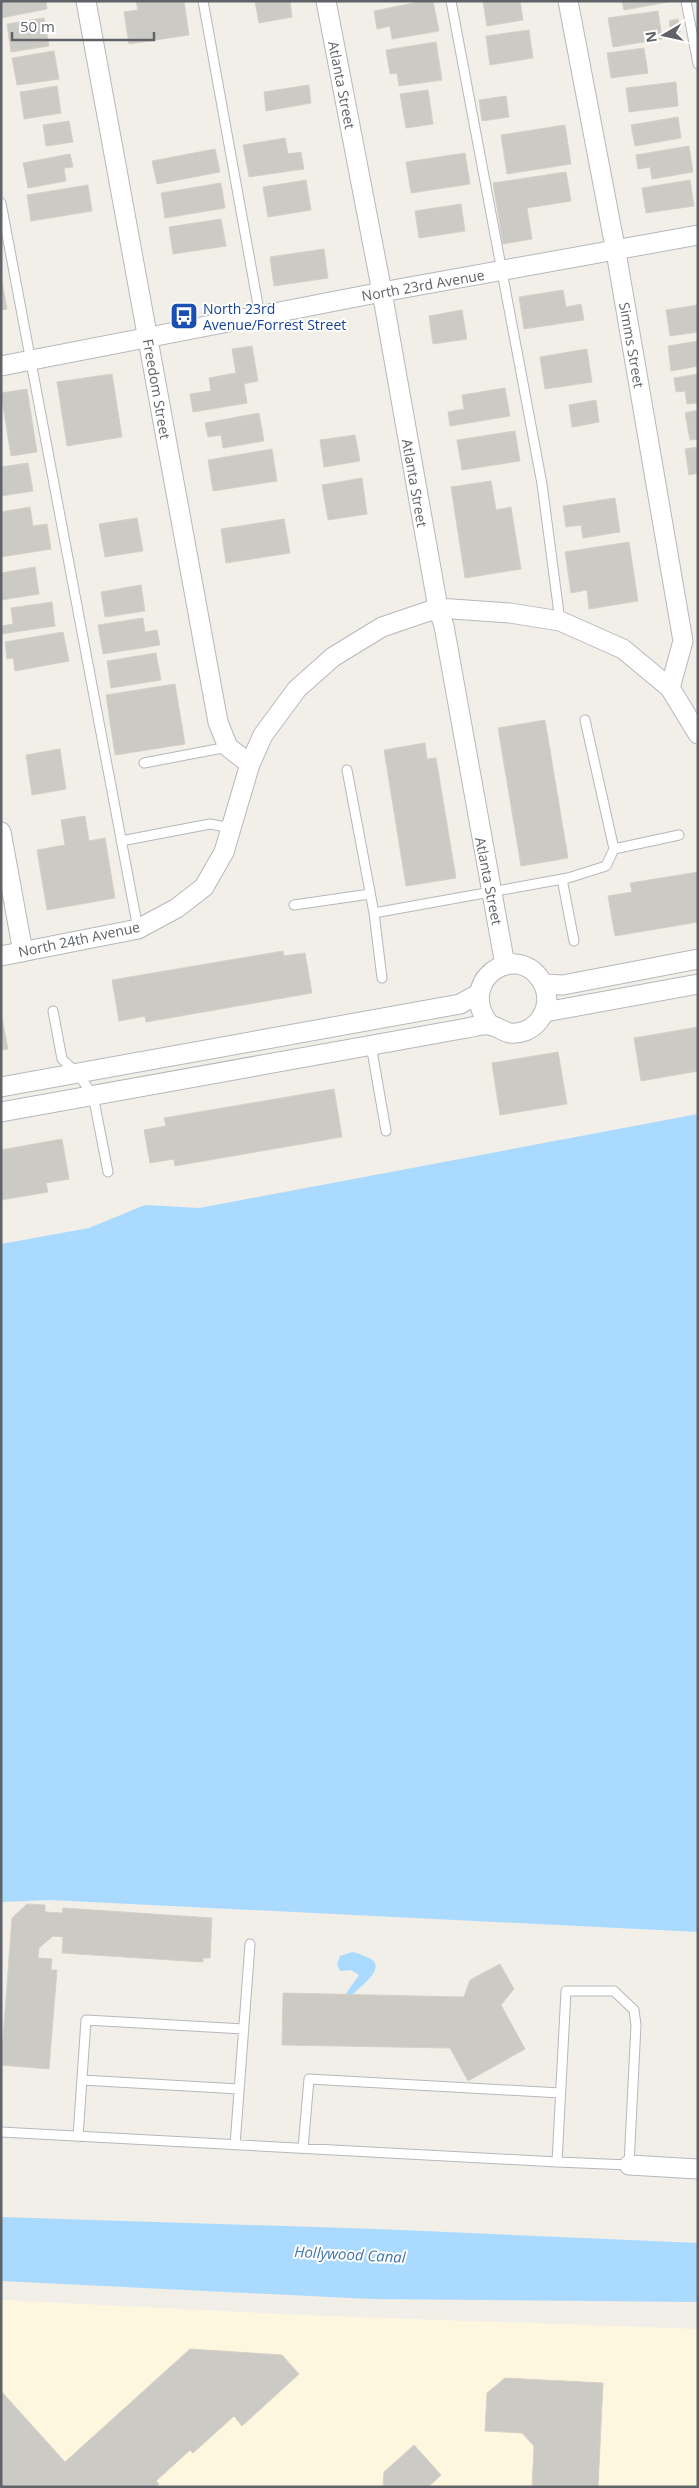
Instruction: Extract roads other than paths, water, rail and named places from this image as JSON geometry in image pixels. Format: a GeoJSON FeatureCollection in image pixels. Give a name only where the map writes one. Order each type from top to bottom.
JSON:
{"type":"FeatureCollection","features":[{"type":"Feature","properties":{"kind":"street","name":"Freedom Street"},"geometry":{"type":"LineString","coordinates":[[86,1],[218,722],[228,747]]}},
{"type":"Feature","properties":{"kind":"street","name":"Atlanta Street"},"geometry":{"type":"LineString","coordinates":[[326,1],[382,292],[438,608],[444,626],[505,965]]}},
{"type":"Feature","properties":{"kind":"street","name":"Simms Street"},"geometry":{"type":"LineString","coordinates":[[568,1],[616,252],[683,641],[670,688]]}},
{"type":"Feature","properties":{"kind":"street","name":"North 23rd Avenue"},"geometry":{"type":"LineString","coordinates":[[1,366],[148,339],[382,292],[616,252],[698,235]]}},
{"type":"Feature","properties":{"kind":"street","name":"North 24th Avenue"},"geometry":{"type":"LineString","coordinates":[[1,956],[138,929],[177,908],[204,886],[224,852],[250,764],[263,735],[298,689],[332,657],[382,626],[438,608],[510,614],[560,621],[623,649],[670,688],[698,734]]}},
{"type":"Feature","properties":{"kind":"street"},"geometry":{"type":"LineString","coordinates":[[228,747],[250,764]]}},
{"type":"Feature","properties":{"kind":"street"},"geometry":{"type":"LineString","coordinates":[[1,832],[23,952]]}},
{"type":"Feature","properties":{"kind":"street"},"geometry":{"type":"LineString","coordinates":[[544,984],[563,985],[698,959]]}},
{"type":"Feature","properties":{"kind":"street"},"geometry":{"type":"LineString","coordinates":[[517,964],[528,968],[538,975],[544,984],[547,993],[545,1012],[538,1023],[527,1030],[514,1033],[502,1031],[490,1025],[481,1011],[478,994],[487,975],[505,965],[517,964]]}},
{"type":"Feature","properties":{"kind":"street"},"geometry":{"type":"LineString","coordinates":[[545,1012],[698,984]]}},
{"type":"Feature","properties":{"kind":"street"},"geometry":{"type":"LineString","coordinates":[[1,1087],[460,1004],[478,994]]}},
{"type":"Feature","properties":{"kind":"street"},"geometry":{"type":"LineString","coordinates":[[1,1112],[490,1025]]}},
{"type":"Feature","properties":{"kind":"street"},"geometry":{"type":"LineString","coordinates":[[628,2165],[698,2169]]}},
{"type":"Feature","properties":{"kind":"lane"},"geometry":{"type":"LineString","coordinates":[[203,1],[260,316]]}},
{"type":"Feature","properties":{"kind":"lane"},"geometry":{"type":"LineString","coordinates":[[451,1],[542,484],[560,621]]}},
{"type":"Feature","properties":{"kind":"lane"},"geometry":{"type":"LineString","coordinates":[[686,1],[698,64]]}},
{"type":"Feature","properties":{"kind":"lane"},"geometry":{"type":"LineString","coordinates":[[1,203],[138,929]]}},
{"type":"Feature","properties":{"kind":"lane"},"geometry":{"type":"LineString","coordinates":[[374,913],[562,879],[606,866],[614,849],[585,720]]}},
{"type":"Feature","properties":{"kind":"lane"},"geometry":{"type":"LineString","coordinates":[[144,763],[228,747]]}},
{"type":"Feature","properties":{"kind":"lane"},"geometry":{"type":"LineString","coordinates":[[347,770],[374,913],[382,978]]}},
{"type":"Feature","properties":{"kind":"lane"},"geometry":{"type":"LineString","coordinates":[[122,841],[210,824],[231,828]]}},
{"type":"Feature","properties":{"kind":"lane"},"geometry":{"type":"LineString","coordinates":[[614,849],[679,836]]}},
{"type":"Feature","properties":{"kind":"lane"},"geometry":{"type":"LineString","coordinates":[[562,879],[574,941]]}},
{"type":"Feature","properties":{"kind":"lane"},"geometry":{"type":"LineString","coordinates":[[294,905],[370,894]]}},
{"type":"Feature","properties":{"kind":"lane"},"geometry":{"type":"LineString","coordinates":[[53,1011],[62,1059],[77,1073],[93,1095],[108,1172]]}},
{"type":"Feature","properties":{"kind":"lane"},"geometry":{"type":"LineString","coordinates":[[371,1045],[386,1131]]}},
{"type":"Feature","properties":{"kind":"lane"},"geometry":{"type":"LineString","coordinates":[[235,2145],[250,1944]]}},
{"type":"Feature","properties":{"kind":"lane"},"geometry":{"type":"LineString","coordinates":[[1,2132],[556,2162],[628,2165],[636,2025],[634,2010],[614,1991],[566,1991],[556,2162]]}},
{"type":"Feature","properties":{"kind":"lane"},"geometry":{"type":"LineString","coordinates":[[78,2136],[86,2020],[244,2029]]}},
{"type":"Feature","properties":{"kind":"lane"},"geometry":{"type":"LineString","coordinates":[[303,2148],[309,2079],[560,2093]]}},
{"type":"Feature","properties":{"kind":"lane"},"geometry":{"type":"LineString","coordinates":[[82,2080],[239,2089]]}},
{"type":"Feature","properties":{"kind":"water"},"geometry":{"type":"Polygon","coordinates":[[[698,1114],[698,1932],[50,1900],[1,1902],[1,1244],[89,1228],[145,1205],[199,1208],[698,1114]]]}},
{"type":"Feature","properties":{"kind":"water"},"geometry":{"type":"Polygon","coordinates":[[[352,1952],[367,1957],[376,1965],[375,1971],[367,1981],[352,1995],[345,1995],[359,1975],[351,1970],[340,1971],[337,1964],[340,1956],[352,1952]]]}},
{"type":"Feature","properties":{"kind":"water","name":"Hollywood Canal"},"geometry":{"type":"Polygon","coordinates":[[[1,2217],[377,2229],[698,2243],[698,2302],[371,2299],[1,2281],[1,2217]]]}},
{"type":"Feature","properties":{"kind":"place","name":"North 23rd Avenue/Forrest Street"},"geometry":{"type":"Point","coordinates":[184,316]}}]}
